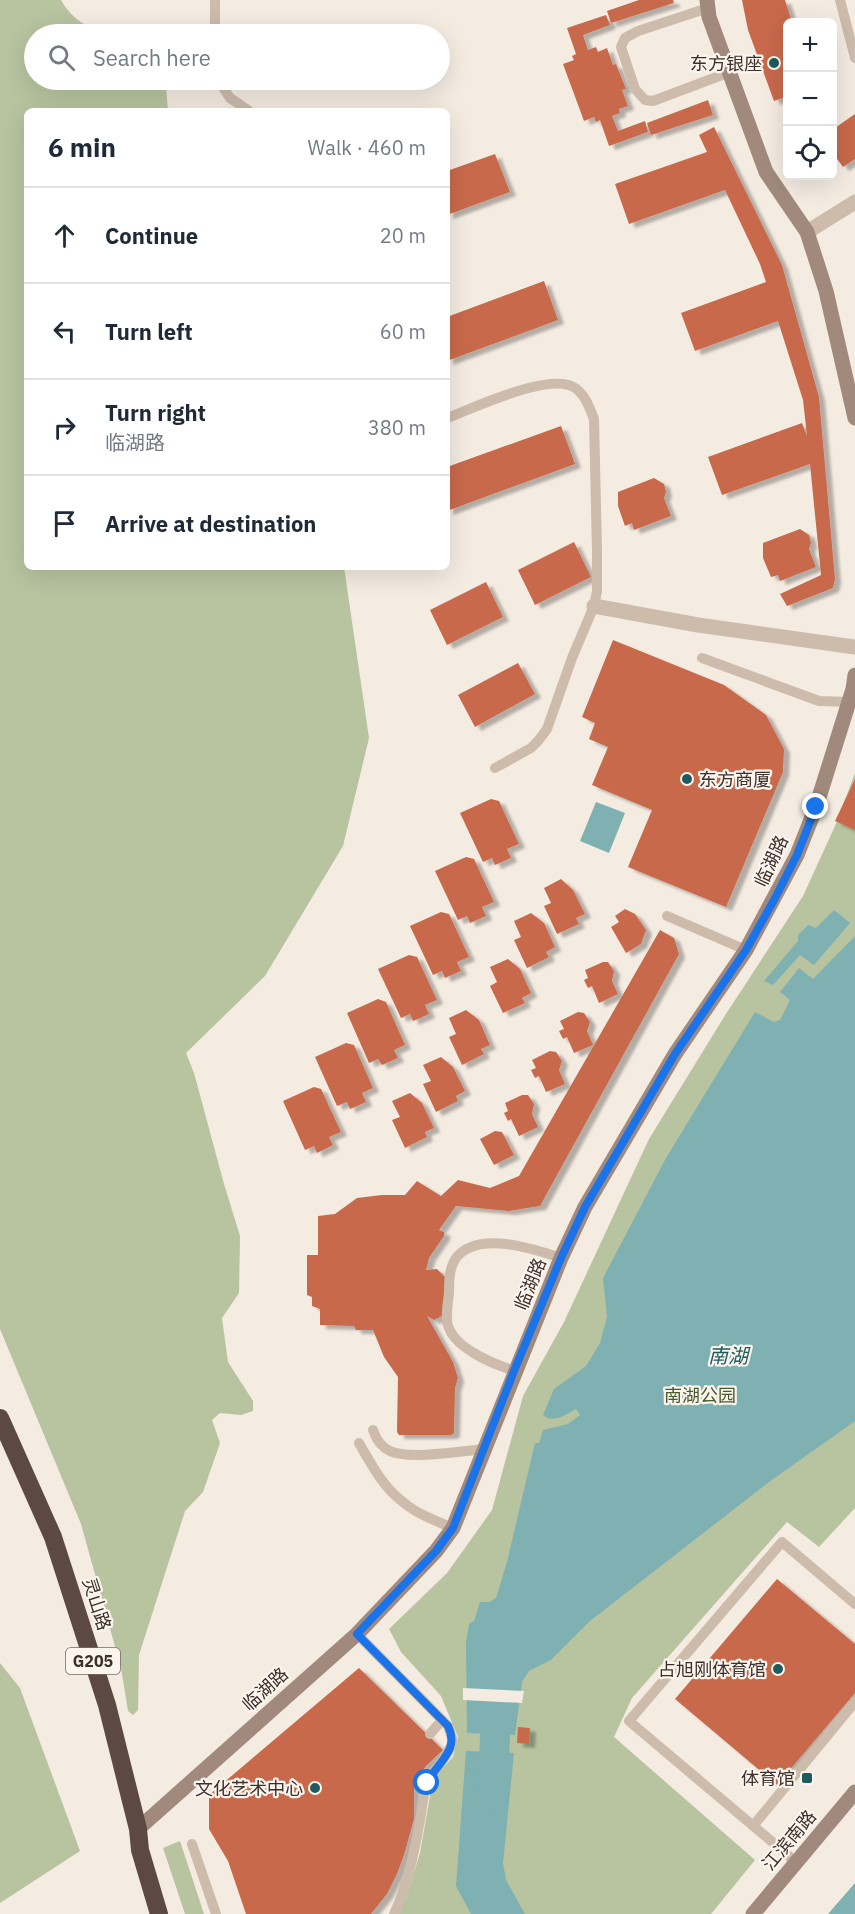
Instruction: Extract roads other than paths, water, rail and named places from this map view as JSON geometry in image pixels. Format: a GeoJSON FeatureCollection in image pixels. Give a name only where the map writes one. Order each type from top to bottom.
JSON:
{"type":"FeatureCollection","features":[{"type":"Feature","properties":{"kind":"highway","name":"灵山路"},"geometry":{"type":"LineString","coordinates":[[0,1418],[53,1537],[107,1705],[138,1829],[140,1850],[159,1914]]}},
{"type":"Feature","properties":{"kind":"street"},"geometry":{"type":"LineString","coordinates":[[707,4],[709,17],[766,172],[807,232],[826,291],[855,418]]}},
{"type":"Feature","properties":{"kind":"street"},"geometry":{"type":"LineString","coordinates":[[807,232],[855,202]]}},
{"type":"Feature","properties":{"kind":"street"},"geometry":{"type":"LineString","coordinates":[[594,606],[698,625],[855,647]]}},
{"type":"Feature","properties":{"kind":"street","name":"临湖路"},"geometry":{"type":"LineString","coordinates":[[138,1829],[357,1634],[436,1551],[453,1528],[514,1371],[585,1207],[675,1054],[746,950],[797,855],[816,807],[849,702],[855,675]]}},
{"type":"Feature","properties":{"kind":"street","name":"江滨南路"},"geometry":{"type":"LineString","coordinates":[[753,1914],[855,1792]]}},
{"type":"Feature","properties":{"kind":"lane"},"geometry":{"type":"LineString","coordinates":[[215,0],[215,24]]}},
{"type":"Feature","properties":{"kind":"lane"},"geometry":{"type":"LineString","coordinates":[[840,0],[855,58]]}},
{"type":"Feature","properties":{"kind":"lane"},"geometry":{"type":"LineString","coordinates":[[707,4],[625,38],[621,47],[635,89],[645,100],[653,101],[730,72]]}},
{"type":"Feature","properties":{"kind":"lane"},"geometry":{"type":"LineString","coordinates":[[225,90],[231,98],[245,108]]}},
{"type":"Feature","properties":{"kind":"lane"},"geometry":{"type":"LineString","coordinates":[[450,416],[532,385],[559,382],[575,388],[586,402],[594,419],[597,463],[597,591],[594,606],[572,658],[547,729],[531,748],[495,768]]}},
{"type":"Feature","properties":{"kind":"lane"},"geometry":{"type":"LineString","coordinates":[[702,658],[819,701],[849,702]]}},
{"type":"Feature","properties":{"kind":"lane"},"geometry":{"type":"LineString","coordinates":[[667,916],[746,950]]}},
{"type":"Feature","properties":{"kind":"lane"},"geometry":{"type":"LineString","coordinates":[[514,1371],[498,1366],[467,1348],[453,1335],[447,1322],[450,1272],[457,1258],[466,1250],[476,1245],[490,1243],[540,1251],[561,1258]]}},
{"type":"Feature","properties":{"kind":"lane"},"geometry":{"type":"LineString","coordinates":[[373,1430],[375,1438],[392,1453],[438,1454],[485,1449]]}},
{"type":"Feature","properties":{"kind":"lane"},"geometry":{"type":"LineString","coordinates":[[359,1443],[376,1473],[402,1502],[453,1528]]}},
{"type":"Feature","properties":{"kind":"lane"},"geometry":{"type":"LineString","coordinates":[[796,1862],[629,1721],[782,1542],[855,1604]]}},
{"type":"Feature","properties":{"kind":"lane"},"geometry":{"type":"LineString","coordinates":[[357,1634],[448,1726],[453,1741],[447,1755],[432,1772],[427,1783],[413,1858],[394,1914]]}},
{"type":"Feature","properties":{"kind":"lane"},"geometry":{"type":"LineString","coordinates":[[753,1826],[855,1702]]}},
{"type":"Feature","properties":{"kind":"lane"},"geometry":{"type":"LineString","coordinates":[[430,1734],[442,1720]]}},
{"type":"Feature","properties":{"kind":"lane"},"geometry":{"type":"LineString","coordinates":[[192,1844],[216,1914]]}},
{"type":"Feature","properties":{"kind":"water"},"geometry":{"type":"Polygon","coordinates":[[[596,802],[625,813],[609,853],[580,841],[596,802]]]}},
{"type":"Feature","properties":{"kind":"water"},"geometry":{"type":"Polygon","coordinates":[[[834,910],[850,923],[814,965],[800,955],[773,985],[764,981],[798,941],[798,935],[808,925],[816,928],[834,910]]]}},
{"type":"Feature","properties":{"kind":"water","name":"南湖"},"geometry":{"type":"Polygon","coordinates":[[[855,936],[855,1421],[769,1482],[590,1621],[551,1660],[529,1671],[522,1682],[515,1735],[467,1733],[466,1643],[469,1624],[474,1621],[480,1602],[490,1602],[496,1598],[507,1562],[535,1443],[539,1443],[543,1430],[568,1424],[580,1415],[576,1409],[555,1419],[543,1415],[554,1389],[586,1366],[600,1343],[607,1317],[603,1278],[666,1158],[755,1012],[774,1022],[780,1020],[790,1000],[780,992],[799,968],[813,979],[855,936]]]}},
{"type":"Feature","properties":{"kind":"water"},"geometry":{"type":"Polygon","coordinates":[[[466,1751],[514,1753],[503,1863],[506,1880],[525,1914],[471,1914],[456,1886],[466,1751]]]}},
{"type":"Feature","properties":{"kind":"water"},"geometry":{"type":"Polygon","coordinates":[[[855,1883],[855,1914],[828,1914],[855,1883]]]}},
{"type":"Feature","properties":{"kind":"waterway"},"geometry":{"type":"LineString","coordinates":[[493,1794],[495,1734]]}},
{"type":"Feature","properties":{"kind":"place","name":"东方银座"},"geometry":{"type":"Point","coordinates":[774,63]}},
{"type":"Feature","properties":{"kind":"place","name":"东方商厦"},"geometry":{"type":"Point","coordinates":[687,779]}},
{"type":"Feature","properties":{"kind":"place","name":"占旭刚体育馆"},"geometry":{"type":"Point","coordinates":[778,1669]}},
{"type":"Feature","properties":{"kind":"place","name":"体育馆"},"geometry":{"type":"Point","coordinates":[807,1778]}},
{"type":"Feature","properties":{"kind":"place","name":"文化艺术中心"},"geometry":{"type":"Point","coordinates":[315,1788]}},
{"type":"Feature","properties":{"kind":"park label","name":"南湖公园"},"geometry":{"type":"Point","coordinates":[700,1395]}}]}
